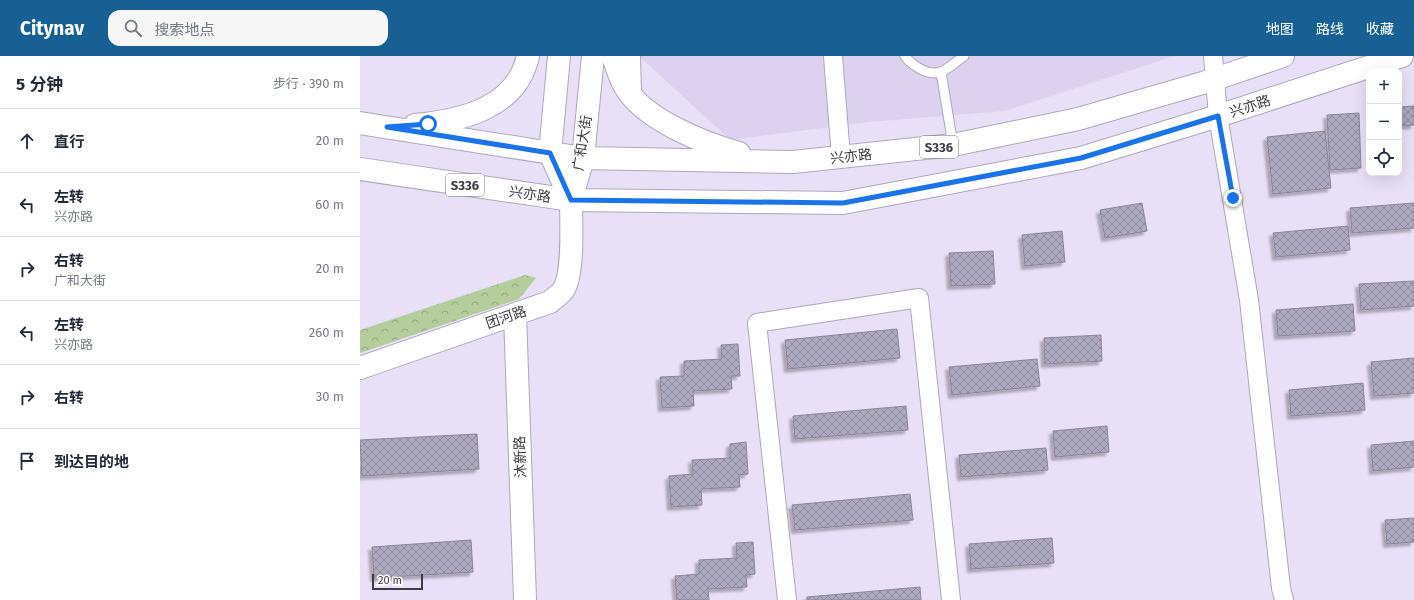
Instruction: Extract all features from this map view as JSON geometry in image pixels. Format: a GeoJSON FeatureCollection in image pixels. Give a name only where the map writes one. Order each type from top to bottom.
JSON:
{"type":"FeatureCollection","features":[{"type":"Feature","properties":{"kind":"main road"},"geometry":{"type":"LineString","coordinates":[[387,127],[428,124],[474,115],[501,100],[525,70],[528,56]]}},
{"type":"Feature","properties":{"kind":"main road","name":"广和大街"},"geometry":{"type":"LineString","coordinates":[[559,56],[550,153],[571,200]]}},
{"type":"Feature","properties":{"kind":"main road","name":"广和大街"},"geometry":{"type":"LineString","coordinates":[[571,200],[583,158],[593,56]]}},
{"type":"Feature","properties":{"kind":"main road"},"geometry":{"type":"LineString","coordinates":[[613,56],[624,86],[648,112],[707,144],[765,161]]}},
{"type":"Feature","properties":{"kind":"main road"},"geometry":{"type":"LineString","coordinates":[[629,56],[630,92]]}},
{"type":"Feature","properties":{"kind":"main road","name":"兴亦路"},"geometry":{"type":"LineString","coordinates":[[360,123],[583,158],[793,162],[953,145],[1078,119],[1216,78],[1283,56]]}},
{"type":"Feature","properties":{"kind":"main road","name":"兴亦路"},"geometry":{"type":"LineString","coordinates":[[360,169],[571,200],[843,203],[1081,158],[1218,116],[1402,56]]}},
{"type":"Feature","properties":{"kind":"main road","name":"团河路"},"geometry":{"type":"LineString","coordinates":[[360,368],[550,302],[563,290],[568,277],[571,200]]}},
{"type":"Feature","properties":{"kind":"main road","name":"沐新路"},"geometry":{"type":"LineString","coordinates":[[515,314],[525,600]]}},
{"type":"Feature","properties":{"kind":"street"},"geometry":{"type":"LineString","coordinates":[[833,56],[841,157]]}},
{"type":"Feature","properties":{"kind":"street"},"geometry":{"type":"LineString","coordinates":[[1213,56],[1218,116],[1249,300],[1281,588],[1284,600]]}},
{"type":"Feature","properties":{"kind":"street"},"geometry":{"type":"LineString","coordinates":[[787,600],[757,323],[919,298],[951,600]]}},
{"type":"Feature","properties":{"kind":"lane"},"geometry":{"type":"LineString","coordinates":[[904,56],[920,69],[929,72],[941,72],[964,56]]}},
{"type":"Feature","properties":{"kind":"lane"},"geometry":{"type":"LineString","coordinates":[[941,72],[953,145]]}},
{"type":"Feature","properties":{"kind":"shaded area"},"geometry":{"type":"Polygon","coordinates":[[[639,56],[1174,56],[1005,111],[869,122],[730,140],[639,56]]]}},
{"type":"Feature","properties":{"kind":"green space"},"geometry":{"type":"Polygon","coordinates":[[[525,275],[536,278],[519,299],[360,353],[360,330],[525,275]]]}},
{"type":"Feature","properties":{"kind":"building"},"geometry":{"type":"Polygon","coordinates":[[[1414,106],[1414,125],[1402,126],[1402,107],[1414,106]]]}},
{"type":"Feature","properties":{"kind":"building"},"geometry":{"type":"Polygon","coordinates":[[[1359,113],[1361,168],[1330,170],[1327,115],[1359,113]]]}},
{"type":"Feature","properties":{"kind":"building"},"geometry":{"type":"Polygon","coordinates":[[[1325,131],[1331,188],[1273,194],[1267,137],[1325,131]]]}},
{"type":"Feature","properties":{"kind":"building"},"geometry":{"type":"Polygon","coordinates":[[[1142,203],[1147,231],[1105,238],[1100,210],[1142,203]]]}},
{"type":"Feature","properties":{"kind":"building"},"geometry":{"type":"Polygon","coordinates":[[[1414,203],[1414,228],[1352,233],[1350,208],[1414,203]]]}},
{"type":"Feature","properties":{"kind":"building"},"geometry":{"type":"Polygon","coordinates":[[[1348,226],[1350,250],[1276,257],[1273,233],[1348,226]]]}},
{"type":"Feature","properties":{"kind":"building"},"geometry":{"type":"Polygon","coordinates":[[[1062,231],[1065,262],[1025,266],[1022,235],[1062,231]]]}},
{"type":"Feature","properties":{"kind":"building"},"geometry":{"type":"Polygon","coordinates":[[[993,251],[995,284],[951,286],[949,253],[993,251]]]}},
{"type":"Feature","properties":{"kind":"building"},"geometry":{"type":"Polygon","coordinates":[[[1414,281],[1414,306],[1361,310],[1359,284],[1414,281]]]}},
{"type":"Feature","properties":{"kind":"building"},"geometry":{"type":"Polygon","coordinates":[[[1353,304],[1355,331],[1278,336],[1276,310],[1353,304]]]}},
{"type":"Feature","properties":{"kind":"building"},"geometry":{"type":"Polygon","coordinates":[[[897,329],[900,358],[788,369],[785,340],[897,329]]]}},
{"type":"Feature","properties":{"kind":"building"},"geometry":{"type":"Polygon","coordinates":[[[1101,335],[1102,361],[1045,364],[1044,338],[1101,335]]]}},
{"type":"Feature","properties":{"kind":"building"},"geometry":{"type":"Polygon","coordinates":[[[738,344],[740,376],[731,376],[732,389],[693,391],[694,406],[662,408],[660,377],[684,376],[684,361],[722,359],[721,345],[738,344]]]}},
{"type":"Feature","properties":{"kind":"building"},"geometry":{"type":"Polygon","coordinates":[[[1414,358],[1414,393],[1374,396],[1371,362],[1414,358]]]}},
{"type":"Feature","properties":{"kind":"building"},"geometry":{"type":"Polygon","coordinates":[[[1037,359],[1040,386],[952,395],[949,367],[1037,359]]]}},
{"type":"Feature","properties":{"kind":"building"},"geometry":{"type":"Polygon","coordinates":[[[1363,383],[1365,410],[1291,416],[1289,390],[1363,383]]]}},
{"type":"Feature","properties":{"kind":"building"},"geometry":{"type":"Polygon","coordinates":[[[906,406],[908,430],[795,439],[793,416],[906,406]]]}},
{"type":"Feature","properties":{"kind":"building"},"geometry":{"type":"Polygon","coordinates":[[[1107,426],[1109,452],[1055,457],[1053,431],[1107,426]]]}},
{"type":"Feature","properties":{"kind":"building"},"geometry":{"type":"Polygon","coordinates":[[[477,434],[479,469],[362,476],[360,440],[477,434]]]}},
{"type":"Feature","properties":{"kind":"building"},"geometry":{"type":"Polygon","coordinates":[[[1414,441],[1414,467],[1373,471],[1371,445],[1414,441]]]}},
{"type":"Feature","properties":{"kind":"building"},"geometry":{"type":"Polygon","coordinates":[[[746,442],[748,474],[739,475],[740,487],[701,489],[702,505],[671,507],[669,476],[693,474],[692,460],[730,458],[730,444],[746,442]]]}},
{"type":"Feature","properties":{"kind":"building"},"geometry":{"type":"Polygon","coordinates":[[[1046,448],[1048,470],[961,477],[959,455],[1046,448]]]}},
{"type":"Feature","properties":{"kind":"building"},"geometry":{"type":"Polygon","coordinates":[[[910,494],[913,520],[795,530],[792,505],[910,494]]]}},
{"type":"Feature","properties":{"kind":"building"},"geometry":{"type":"Polygon","coordinates":[[[1414,518],[1414,542],[1387,544],[1385,520],[1414,518]]]}},
{"type":"Feature","properties":{"kind":"building"},"geometry":{"type":"Polygon","coordinates":[[[1052,538],[1054,563],[971,569],[969,544],[1052,538]]]}},
{"type":"Feature","properties":{"kind":"building"},"geometry":{"type":"Polygon","coordinates":[[[471,540],[473,572],[374,578],[372,547],[471,540]]]}},
{"type":"Feature","properties":{"kind":"building"},"geometry":{"type":"Polygon","coordinates":[[[753,542],[755,574],[746,575],[747,587],[708,589],[709,600],[677,600],[675,576],[699,574],[699,560],[737,558],[736,543],[753,542]]]}},
{"type":"Feature","properties":{"kind":"building"},"geometry":{"type":"Polygon","coordinates":[[[920,587],[921,600],[807,600],[807,597],[920,587]]]}},
{"type":"Feature","properties":{"kind":"route"},"geometry":{"type":"LineString","coordinates":[[428,124],[387,127],[550,153],[571,200],[843,203],[956,183],[1081,158],[1218,116],[1233,198]]}}]}
